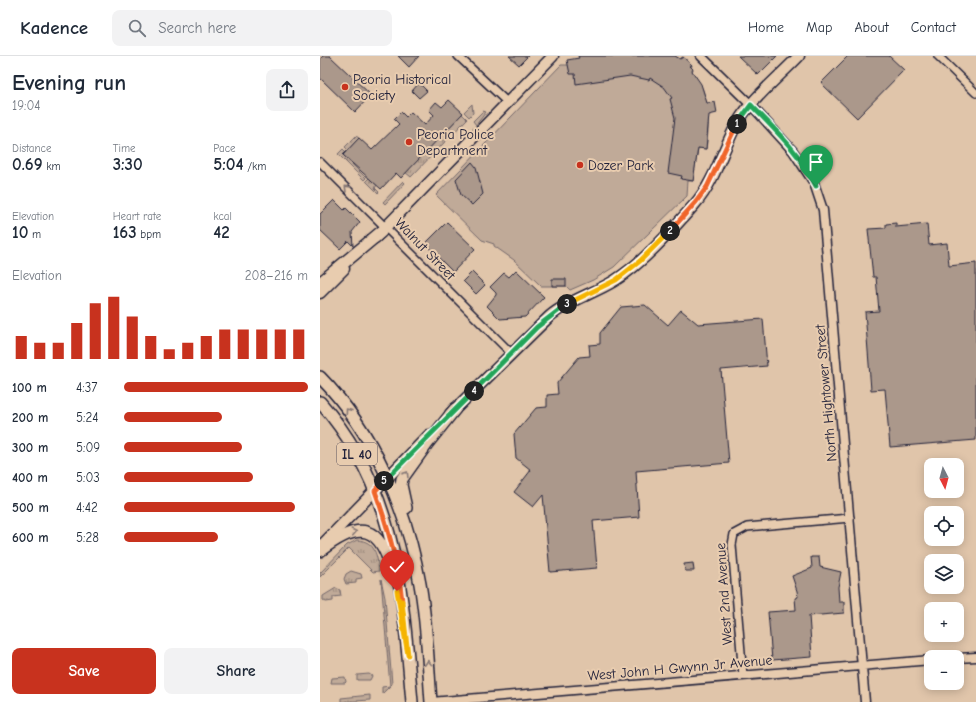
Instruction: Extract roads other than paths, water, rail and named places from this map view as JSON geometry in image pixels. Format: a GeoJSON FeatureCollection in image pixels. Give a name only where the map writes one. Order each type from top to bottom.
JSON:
{"type":"FeatureCollection","features":[{"type":"Feature","properties":{"kind":"main road"},"geometry":{"type":"LineString","coordinates":[[320,293],[384,230],[553,56]]}},
{"type":"Feature","properties":{"kind":"main road"},"geometry":{"type":"LineString","coordinates":[[320,547],[511,353],[555,312],[606,286],[630,270],[682,218],[707,187],[737,124],[751,105],[799,56]]}},
{"type":"Feature","properties":{"kind":"main road"},"geometry":{"type":"LineString","coordinates":[[320,283],[384,230]]}},
{"type":"Feature","properties":{"kind":"main road","name":"IL 40"},"geometry":{"type":"LineString","coordinates":[[320,377],[348,410],[372,449],[387,478],[410,540],[420,586],[431,702]]}},
{"type":"Feature","properties":{"kind":"main road","name":"IL 40"},"geometry":{"type":"LineString","coordinates":[[320,402],[350,442],[369,474],[389,532],[398,568],[412,702]]}},
{"type":"Feature","properties":{"kind":"main road"},"geometry":{"type":"LineString","coordinates":[[424,621],[418,564],[401,485],[404,476],[420,452],[455,409]]}},
{"type":"Feature","properties":{"kind":"main road"},"geometry":{"type":"LineString","coordinates":[[320,551],[341,536],[352,532],[364,531],[377,538],[392,570],[408,655]]}},
{"type":"Feature","properties":{"kind":"street"},"geometry":{"type":"LineString","coordinates":[[458,56],[508,103]]}},
{"type":"Feature","properties":{"kind":"street","name":"North Hightower Street"},"geometry":{"type":"LineString","coordinates":[[701,56],[751,105],[804,165],[816,186],[824,213],[865,702]]}},
{"type":"Feature","properties":{"kind":"street"},"geometry":{"type":"LineString","coordinates":[[938,56],[976,93]]}},
{"type":"Feature","properties":{"kind":"street","name":"Walnut Street"},"geometry":{"type":"LineString","coordinates":[[320,163],[384,230],[511,353]]}},
{"type":"Feature","properties":{"kind":"street","name":"West 2nd Avenue"},"geometry":{"type":"LineString","coordinates":[[743,676],[732,545],[734,534],[747,527],[850,518]]}},
{"type":"Feature","properties":{"kind":"street"},"geometry":{"type":"LineString","coordinates":[[964,658],[976,657]]}},
{"type":"Feature","properties":{"kind":"street","name":"West John H Gwynn Jr Avenue"},"geometry":{"type":"LineString","coordinates":[[431,702],[924,661]]}},
{"type":"Feature","properties":{"kind":"place","name":"Peoria Historical Society"},"geometry":{"type":"Point","coordinates":[345,87]}},
{"type":"Feature","properties":{"kind":"place","name":"Peoria Police Department"},"geometry":{"type":"Point","coordinates":[409,142]}},
{"type":"Feature","properties":{"kind":"place","name":"Dozer Park"},"geometry":{"type":"Point","coordinates":[580,165]}}]}
